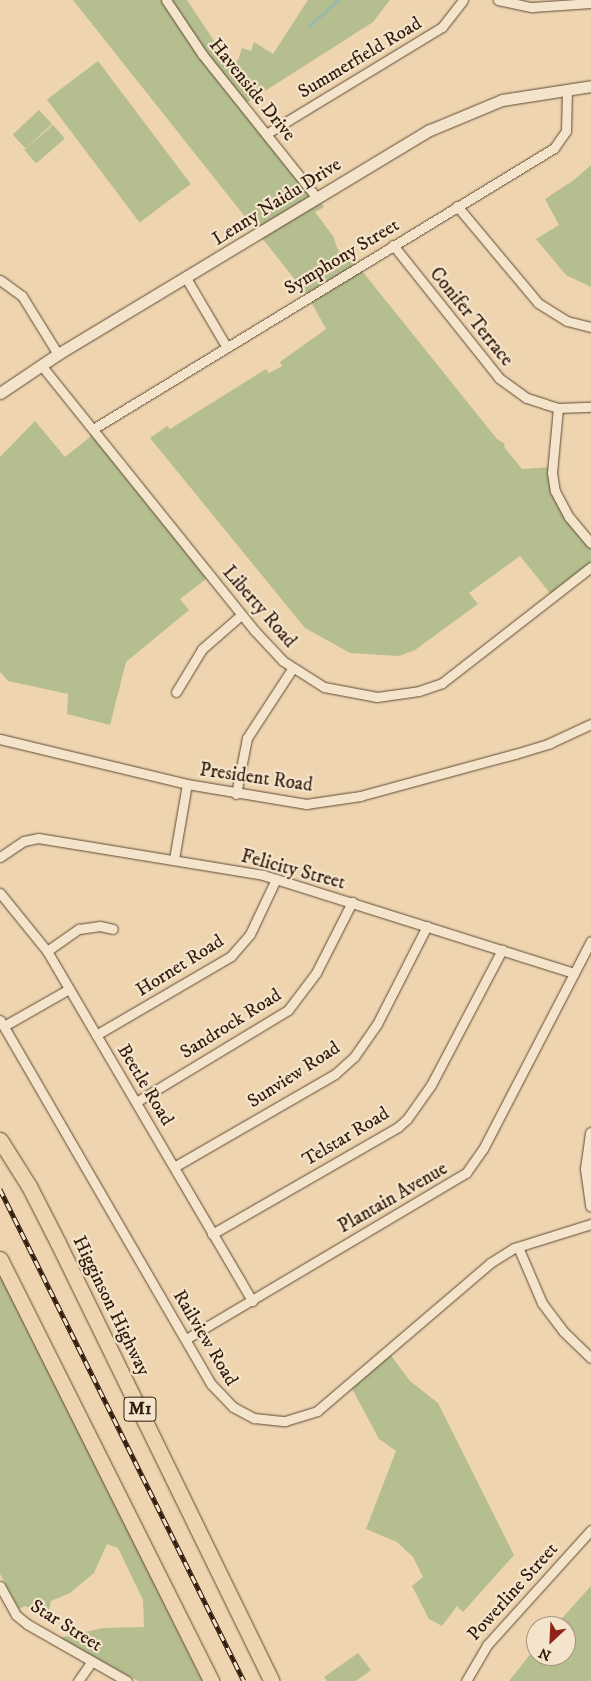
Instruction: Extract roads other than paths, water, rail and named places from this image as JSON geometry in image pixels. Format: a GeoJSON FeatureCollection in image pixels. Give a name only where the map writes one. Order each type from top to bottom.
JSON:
{"type":"FeatureCollection","features":[{"type":"Feature","properties":{"kind":"highway","name":"Higginson Highway"},"geometry":{"type":"LineString","coordinates":[[0,1140],[29,1186],[58,1243],[272,1681]]}},
{"type":"Feature","properties":{"kind":"highway"},"geometry":{"type":"LineString","coordinates":[[0,1259],[211,1681]]}},
{"type":"Feature","properties":{"kind":"street","name":"Havenside Drive"},"geometry":{"type":"LineString","coordinates":[[166,0],[202,54],[317,198]]}},
{"type":"Feature","properties":{"kind":"street","name":"Summerfield Road"},"geometry":{"type":"LineString","coordinates":[[266,134],[442,27],[463,0]]}},
{"type":"Feature","properties":{"kind":"street"},"geometry":{"type":"LineString","coordinates":[[498,0],[532,7],[591,3]]}},
{"type":"Feature","properties":{"kind":"street","name":"Lenny Naidu Drive"},"geometry":{"type":"LineString","coordinates":[[0,393],[58,354],[408,142],[468,112],[502,100],[591,86]]}},
{"type":"Feature","properties":{"kind":"street","name":"Symphony Street"},"geometry":{"type":"LineString","coordinates":[[93,429],[558,143],[568,121],[567,89]]}},
{"type":"Feature","properties":{"kind":"street"},"geometry":{"type":"LineString","coordinates":[[457,206],[538,302],[568,321],[591,328]]}},
{"type":"Feature","properties":{"kind":"street","name":"Conifer Terrace"},"geometry":{"type":"LineString","coordinates":[[393,245],[499,378],[527,398],[558,408],[591,406]]}},
{"type":"Feature","properties":{"kind":"street"},"geometry":{"type":"LineString","coordinates":[[186,278],[226,346]]}},
{"type":"Feature","properties":{"kind":"street"},"geometry":{"type":"LineString","coordinates":[[0,280],[22,296],[58,354]]}},
{"type":"Feature","properties":{"kind":"street","name":"Liberty Road"},"geometry":{"type":"LineString","coordinates":[[41,365],[241,615],[292,668],[324,688],[352,695],[377,697],[419,691],[460,671],[591,567]]}},
{"type":"Feature","properties":{"kind":"street"},"geometry":{"type":"LineString","coordinates":[[558,408],[552,473],[555,491],[569,517],[591,543]]}},
{"type":"Feature","properties":{"kind":"street"},"geometry":{"type":"LineString","coordinates":[[176,692],[202,649],[241,615]]}},
{"type":"Feature","properties":{"kind":"street"},"geometry":{"type":"LineString","coordinates":[[236,794],[248,738],[292,668]]}},
{"type":"Feature","properties":{"kind":"street","name":"President Road"},"geometry":{"type":"LineString","coordinates":[[0,739],[187,784],[290,803],[341,800],[515,754],[550,743],[591,724]]}},
{"type":"Feature","properties":{"kind":"street"},"geometry":{"type":"LineString","coordinates":[[174,860],[187,784]]}},
{"type":"Feature","properties":{"kind":"street","name":"Felicity Street"},"geometry":{"type":"LineString","coordinates":[[0,857],[24,841],[38,838],[276,879],[574,973]]}},
{"type":"Feature","properties":{"kind":"street","name":"Hornet Road"},"geometry":{"type":"LineString","coordinates":[[96,1035],[230,956],[250,934],[276,879]]}},
{"type":"Feature","properties":{"kind":"street","name":"Beetle Road"},"geometry":{"type":"LineString","coordinates":[[0,893],[47,951],[252,1301]]}},
{"type":"Feature","properties":{"kind":"street","name":"Sandrock Road"},"geometry":{"type":"LineString","coordinates":[[136,1102],[288,1010],[316,973],[352,902]]}},
{"type":"Feature","properties":{"kind":"street"},"geometry":{"type":"LineString","coordinates":[[47,951],[80,929],[100,926],[113,929]]}},
{"type":"Feature","properties":{"kind":"street","name":"Sunview Road"},"geometry":{"type":"LineString","coordinates":[[174,1167],[334,1074],[354,1057],[377,1024],[427,926]]}},
{"type":"Feature","properties":{"kind":"street","name":"Plantain Avenue"},"geometry":{"type":"LineString","coordinates":[[186,1339],[466,1173],[483,1149],[591,941]]}},
{"type":"Feature","properties":{"kind":"street","name":"Telstar Road"},"geometry":{"type":"LineString","coordinates":[[212,1234],[398,1127],[407,1119],[431,1085],[502,950]]}},
{"type":"Feature","properties":{"kind":"street"},"geometry":{"type":"LineString","coordinates":[[2,1023],[69,989]]}},
{"type":"Feature","properties":{"kind":"street","name":"Railview Road"},"geometry":{"type":"LineString","coordinates":[[2,1023],[211,1384],[233,1407],[254,1418],[285,1421],[317,1410],[482,1269],[518,1247],[591,1224]]}},
{"type":"Feature","properties":{"kind":"street"},"geometry":{"type":"LineString","coordinates":[[591,1133],[586,1170],[591,1206]]}},
{"type":"Feature","properties":{"kind":"street"},"geometry":{"type":"LineString","coordinates":[[518,1247],[542,1303],[564,1332],[591,1358]]}},
{"type":"Feature","properties":{"kind":"street","name":"Powerline Street"},"geometry":{"type":"LineString","coordinates":[[466,1681],[487,1645],[591,1530]]}},
{"type":"Feature","properties":{"kind":"street","name":"Star Street"},"geometry":{"type":"LineString","coordinates":[[0,1586],[22,1620],[127,1681]]}},
{"type":"Feature","properties":{"kind":"street"},"geometry":{"type":"LineString","coordinates":[[78,1681],[92,1661]]}},
{"type":"Feature","properties":{"kind":"waterway"},"geometry":{"type":"LineString","coordinates":[[309,26],[338,0]]}},
{"type":"Feature","properties":{"kind":"railway"},"geometry":{"type":"LineString","coordinates":[[0,1189],[244,1681]]}}]}
